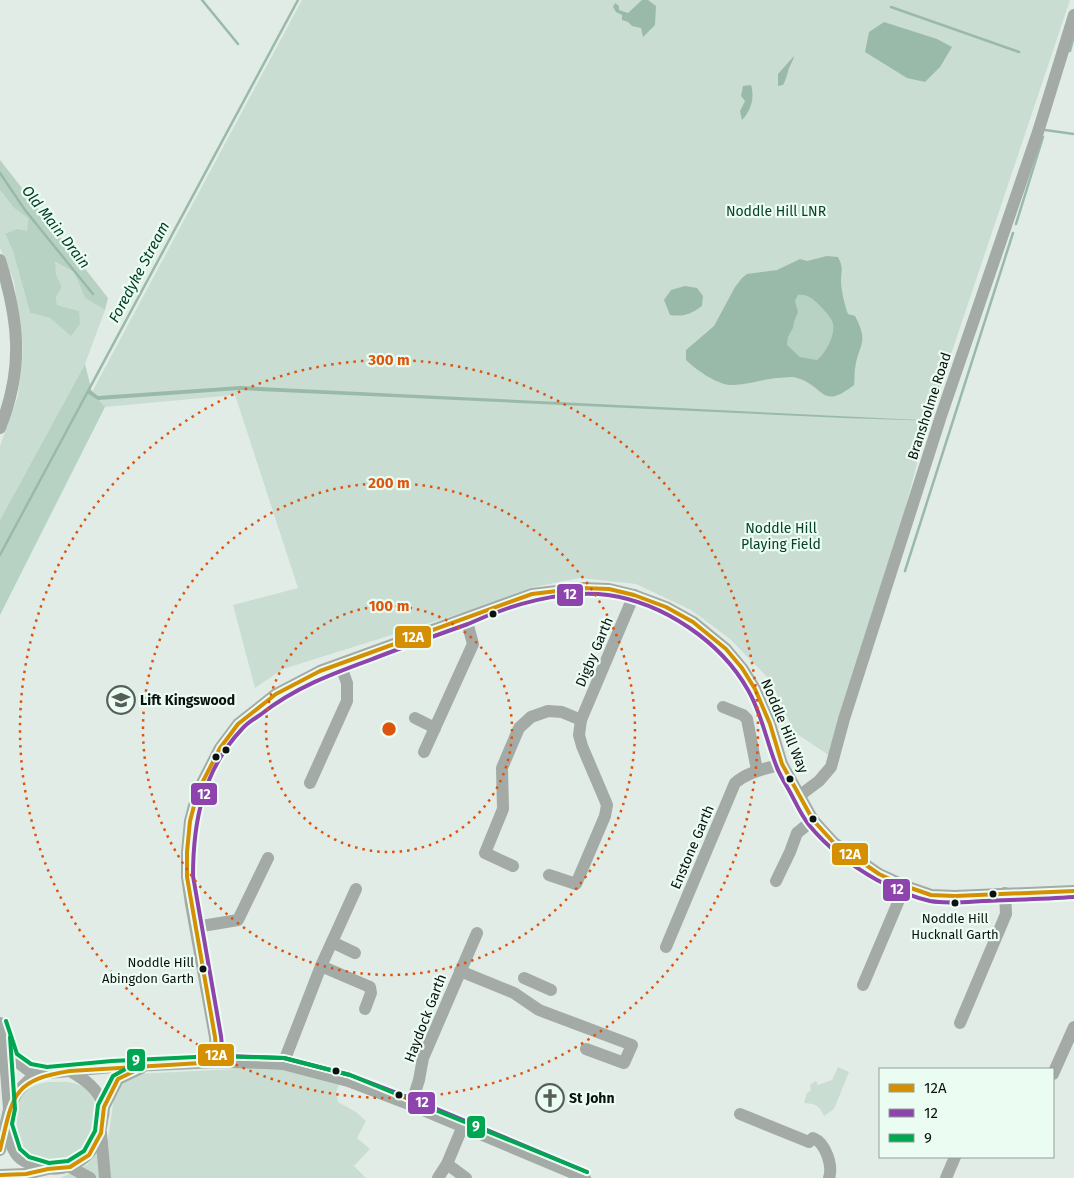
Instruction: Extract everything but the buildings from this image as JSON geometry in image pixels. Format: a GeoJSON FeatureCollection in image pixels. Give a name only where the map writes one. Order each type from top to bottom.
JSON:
{"type":"FeatureCollection","features":[{"type":"Feature","properties":{"kind":"street","name":"Bransholme Road"},"geometry":{"type":"LineString","coordinates":[[798,796],[819,781],[831,766],[941,416],[1038,132],[1074,16]]}},
{"type":"Feature","properties":{"kind":"street"},"geometry":{"type":"LineString","coordinates":[[0,260],[10,293],[16,333],[16,374],[0,428]]}},
{"type":"Feature","properties":{"kind":"street","name":"Noddle Hill Way"},"geometry":{"type":"LineString","coordinates":[[217,1062],[215,1037],[187,877],[187,852],[190,821],[198,791],[220,748],[238,724],[276,694],[320,671],[466,618],[485,609],[532,594],[582,588],[609,589],[634,595],[666,607],[693,622],[726,649],[742,668],[755,689],[770,724],[782,764],[813,820],[834,843],[879,874],[905,886],[939,895],[1074,891]]}},
{"type":"Feature","properties":{"kind":"street","name":"Digby Garth"},"geometry":{"type":"LineString","coordinates":[[548,875],[576,884],[606,811],[605,800],[582,746],[580,720],[634,595]]}},
{"type":"Feature","properties":{"kind":"street"},"geometry":{"type":"LineString","coordinates":[[424,752],[473,644],[466,618]]}},
{"type":"Feature","properties":{"kind":"street"},"geometry":{"type":"LineString","coordinates":[[310,783],[347,701],[347,683],[340,664]]}},
{"type":"Feature","properties":{"kind":"street"},"geometry":{"type":"LineString","coordinates":[[724,707],[743,715],[747,719],[757,770]]}},
{"type":"Feature","properties":{"kind":"street"},"geometry":{"type":"LineString","coordinates":[[513,866],[485,853],[503,809],[502,768],[519,728],[531,717],[548,711],[562,712],[580,720]]}},
{"type":"Feature","properties":{"kind":"street"},"geometry":{"type":"LineString","coordinates":[[415,718],[435,728]]}},
{"type":"Feature","properties":{"kind":"street","name":"Enstone Garth"},"geometry":{"type":"LineString","coordinates":[[666,947],[736,783],[742,777],[757,770],[782,764]]}},
{"type":"Feature","properties":{"kind":"street"},"geometry":{"type":"LineString","coordinates":[[776,881],[797,834],[813,820]]}},
{"type":"Feature","properties":{"kind":"street"},"geometry":{"type":"LineString","coordinates":[[196,927],[238,920],[268,858]]}},
{"type":"Feature","properties":{"kind":"street"},"geometry":{"type":"LineString","coordinates":[[863,985],[905,886]]}},
{"type":"Feature","properties":{"kind":"street"},"geometry":{"type":"LineString","coordinates":[[283,1064],[321,966],[356,888]]}},
{"type":"Feature","properties":{"kind":"street"},"geometry":{"type":"LineString","coordinates":[[960,1023],[1006,914],[1005,894]]}},
{"type":"Feature","properties":{"kind":"street","name":"Haydock Garth"},"geometry":{"type":"LineString","coordinates":[[412,1106],[423,1058],[477,933]]}},
{"type":"Feature","properties":{"kind":"street"},"geometry":{"type":"LineString","coordinates":[[332,942],[355,953]]}},
{"type":"Feature","properties":{"kind":"street"},"geometry":{"type":"LineString","coordinates":[[321,966],[370,987],[372,992],[365,1009]]}},
{"type":"Feature","properties":{"kind":"street","name":"Haydock Garth"},"geometry":{"type":"LineString","coordinates":[[460,971],[514,993],[539,1010],[632,1045],[624,1063],[586,1049]]}},
{"type":"Feature","properties":{"kind":"street"},"geometry":{"type":"LineString","coordinates":[[524,978],[551,990]]}},
{"type":"Feature","properties":{"kind":"street"},"geometry":{"type":"LineString","coordinates":[[527,1002],[537,984]]}},
{"type":"Feature","properties":{"kind":"street"},"geometry":{"type":"LineString","coordinates":[[2,1028],[12,1058],[28,1070],[47,1073],[112,1067],[217,1062],[283,1064],[348,1081],[585,1178]]}},
{"type":"Feature","properties":{"kind":"street"},"geometry":{"type":"LineString","coordinates":[[2,1028],[9,1109]]}},
{"type":"Feature","properties":{"kind":"street"},"geometry":{"type":"LineString","coordinates":[[1054,1072],[1074,1028]]}},
{"type":"Feature","properties":{"kind":"street"},"geometry":{"type":"LineString","coordinates":[[105,1178],[101,1133],[104,1107],[118,1079],[143,1067]]}},
{"type":"Feature","properties":{"kind":"street"},"geometry":{"type":"LineString","coordinates":[[70,1071],[84,1079],[95,1089],[104,1107]]}},
{"type":"Feature","properties":{"kind":"street"},"geometry":{"type":"LineString","coordinates":[[0,1150],[9,1109],[17,1092],[29,1080],[47,1073]]}},
{"type":"Feature","properties":{"kind":"street"},"geometry":{"type":"LineString","coordinates":[[740,1114],[809,1142],[813,1138],[817,1140],[828,1157],[829,1178]]}},
{"type":"Feature","properties":{"kind":"street"},"geometry":{"type":"LineString","coordinates":[[6,1124],[15,1152],[26,1163],[48,1169]]}},
{"type":"Feature","properties":{"kind":"street"},"geometry":{"type":"LineString","coordinates":[[438,1178],[447,1164],[462,1128]]}},
{"type":"Feature","properties":{"kind":"street"},"geometry":{"type":"LineString","coordinates":[[0,1175],[26,1174],[70,1166],[89,1155],[101,1133]]}},
{"type":"Feature","properties":{"kind":"street"},"geometry":{"type":"LineString","coordinates":[[946,1178],[955,1158]]}},
{"type":"Feature","properties":{"kind":"street"},"geometry":{"type":"LineString","coordinates":[[447,1164],[466,1178]]}},
{"type":"Feature","properties":{"kind":"street"},"geometry":{"type":"LineString","coordinates":[[70,1166],[90,1178]]}},
{"type":"Feature","properties":{"kind":"green space","name":"Noddle Hill LNR"},"geometry":{"type":"Polygon","coordinates":[[[302,0],[1070,0],[926,429],[852,712],[836,760],[794,732],[771,681],[730,639],[691,610],[636,584],[580,578],[529,588],[468,611],[283,669],[255,688],[233,605],[298,588],[235,395],[105,407],[92,392],[302,0]]]}},
{"type":"Feature","properties":{"kind":"green space"},"geometry":{"type":"Polygon","coordinates":[[[0,190],[14,208],[28,218],[27,231],[5,235],[13,250],[30,313],[50,318],[58,324],[79,311],[57,305],[56,297],[62,287],[56,274],[54,262],[74,272],[85,298],[105,310],[85,364],[0,520],[0,446],[18,396],[23,348],[14,281],[0,248],[0,190]]]}},
{"type":"Feature","properties":{"kind":"green space"},"geometry":{"type":"Polygon","coordinates":[[[838,1067],[849,1072],[834,1109],[824,1116],[817,1106],[804,1103],[807,1093],[811,1090],[810,1085],[816,1081],[818,1085],[832,1080],[838,1067]]]}},
{"type":"Feature","properties":{"kind":"green space"},"geometry":{"type":"Polygon","coordinates":[[[258,1068],[289,1071],[339,1085],[336,1092],[338,1102],[356,1112],[366,1121],[357,1138],[370,1149],[354,1166],[366,1178],[60,1178],[87,1165],[108,1139],[115,1090],[134,1074],[258,1068]]]}},
{"type":"Feature","properties":{"kind":"green space"},"geometry":{"type":"Polygon","coordinates":[[[49,1082],[70,1082],[83,1087],[90,1093],[94,1101],[95,1119],[88,1147],[67,1160],[50,1161],[32,1158],[21,1149],[18,1143],[16,1126],[21,1097],[31,1087],[49,1082]]]}},
{"type":"Feature","properties":{"kind":"shaded area"},"geometry":{"type":"Polygon","coordinates":[[[642,0],[648,0],[656,6],[655,25],[643,37],[641,28],[632,26],[622,20],[622,15],[616,12],[613,7],[615,3],[619,6],[619,10],[628,13],[642,0]]]}},
{"type":"Feature","properties":{"kind":"shaded area"},"geometry":{"type":"Polygon","coordinates":[[[884,22],[937,39],[952,47],[940,67],[925,82],[907,78],[865,52],[869,32],[884,22]]]}},
{"type":"Feature","properties":{"kind":"shaded area"},"geometry":{"type":"Polygon","coordinates":[[[794,56],[783,85],[778,86],[778,74],[794,56]]]}},
{"type":"Feature","properties":{"kind":"shaded area"},"geometry":{"type":"Polygon","coordinates":[[[751,85],[753,94],[751,104],[742,120],[740,111],[745,101],[741,96],[743,86],[751,85]]]}},
{"type":"Feature","properties":{"kind":"shaded area"},"geometry":{"type":"Polygon","coordinates":[[[0,160],[108,298],[105,310],[85,298],[74,272],[55,262],[56,274],[62,287],[56,297],[57,305],[79,311],[80,324],[71,336],[50,318],[30,313],[13,251],[5,234],[17,229],[27,231],[28,218],[14,208],[0,190],[0,160]]]}},
{"type":"Feature","properties":{"kind":"shaded area"},"geometry":{"type":"Polygon","coordinates":[[[827,256],[838,257],[840,261],[843,298],[848,314],[855,316],[862,333],[862,344],[856,361],[854,385],[835,396],[829,396],[806,382],[793,377],[729,385],[718,382],[686,360],[686,350],[714,326],[735,287],[742,278],[747,274],[777,270],[800,259],[807,261],[827,256]],[[798,295],[795,301],[798,312],[788,337],[787,345],[800,357],[817,360],[830,342],[833,331],[832,321],[824,310],[810,297],[798,295]]]}},
{"type":"Feature","properties":{"kind":"shaded area"},"geometry":{"type":"Polygon","coordinates":[[[685,286],[697,288],[703,296],[702,306],[687,314],[679,316],[670,315],[664,300],[671,290],[685,286]]]}},
{"type":"Feature","properties":{"kind":"shaded area"},"geometry":{"type":"Polygon","coordinates":[[[798,295],[804,295],[812,299],[832,321],[833,331],[830,342],[817,360],[800,357],[787,345],[788,337],[798,312],[795,301],[798,295]]]}},
{"type":"Feature","properties":{"kind":"shaded area"},"geometry":{"type":"Polygon","coordinates":[[[85,364],[92,392],[105,407],[0,615],[0,520],[85,364]]]}},
{"type":"Feature","properties":{"kind":"shaded area"},"geometry":{"type":"Polygon","coordinates":[[[240,386],[939,421],[239,390],[98,400],[87,393],[89,389],[98,396],[240,386]]]}},
{"type":"Feature","properties":{"kind":"waterway"},"geometry":{"type":"LineString","coordinates":[[202,0],[238,44]]}},
{"type":"Feature","properties":{"kind":"waterway","name":"Foredyke Stream"},"geometry":{"type":"LineString","coordinates":[[0,555],[298,0]]}},
{"type":"Feature","properties":{"kind":"waterway"},"geometry":{"type":"LineString","coordinates":[[891,7],[1019,52]]}},
{"type":"Feature","properties":{"kind":"waterway"},"geometry":{"type":"LineString","coordinates":[[1070,51],[1074,36]]}},
{"type":"Feature","properties":{"kind":"waterway"},"geometry":{"type":"LineString","coordinates":[[1045,130],[1074,134]]}},
{"type":"Feature","properties":{"kind":"waterway"},"geometry":{"type":"LineString","coordinates":[[1016,224],[1043,137]]}},
{"type":"Feature","properties":{"kind":"waterway","name":"Old Main Drain"},"geometry":{"type":"LineString","coordinates":[[0,173],[25,210],[93,294]]}},
{"type":"Feature","properties":{"kind":"waterway"},"geometry":{"type":"LineString","coordinates":[[905,571],[1013,233]]}},
{"type":"Feature","properties":{"kind":"transit line","name":"12A"},"geometry":{"type":"LineString","coordinates":[[0,1150],[12,1104],[25,1086],[36,1080],[70,1071],[217,1062],[215,1037],[187,877],[187,852],[190,821],[198,791],[220,748],[238,724],[276,694],[320,671],[532,594],[582,588],[609,589],[634,595],[666,607],[693,622],[726,649],[742,668],[755,689],[770,724],[782,764],[813,820],[834,843],[879,874],[931,895],[955,896],[1074,891]]}},
{"type":"Feature","properties":{"kind":"transit line","name":"12"},"geometry":{"type":"LineString","coordinates":[[587,1172],[413,1099],[350,1075],[284,1058],[223,1056],[193,876],[195,836],[203,798],[209,779],[218,762],[244,727],[273,705],[330,675],[518,605],[573,594],[608,595],[629,599],[650,606],[689,628],[707,641],[737,672],[753,699],[780,775],[804,817],[824,841],[858,869],[902,892],[936,902],[956,903],[1074,897]]}},
{"type":"Feature","properties":{"kind":"transit line","name":"9"},"geometry":{"type":"LineString","coordinates":[[6,1021],[17,1054],[31,1064],[47,1067],[112,1061],[217,1056],[284,1058],[350,1075],[587,1172]]}},
{"type":"Feature","properties":{"kind":"transit line","name":"9"},"geometry":{"type":"LineString","coordinates":[[10,1037],[15,1109],[12,1124],[20,1149],[29,1157],[49,1163],[68,1161],[84,1151],[95,1131],[98,1105],[113,1076],[140,1061]]}},
{"type":"Feature","properties":{"kind":"transit line","name":"12A"},"geometry":{"type":"LineString","coordinates":[[0,1175],[26,1174],[70,1167],[89,1155],[101,1133],[104,1107],[118,1079],[143,1067]]}},
{"type":"Feature","properties":{"kind":"place","name":"Lift Kingswood"},"geometry":{"type":"Point","coordinates":[121,700]}},
{"type":"Feature","properties":{"kind":"place","name":"Noddle Hill Hucknall Garth"},"geometry":{"type":"Point","coordinates":[955,903]}},
{"type":"Feature","properties":{"kind":"place","name":"Noddle Hill Abingdon Garth"},"geometry":{"type":"Point","coordinates":[203,969]}},
{"type":"Feature","properties":{"kind":"place","name":"St John"},"geometry":{"type":"Point","coordinates":[550,1098]}},
{"type":"Feature","properties":{"kind":"park label","name":"Noddle Hill Playing Field"},"geometry":{"type":"Point","coordinates":[781,536]}}]}
